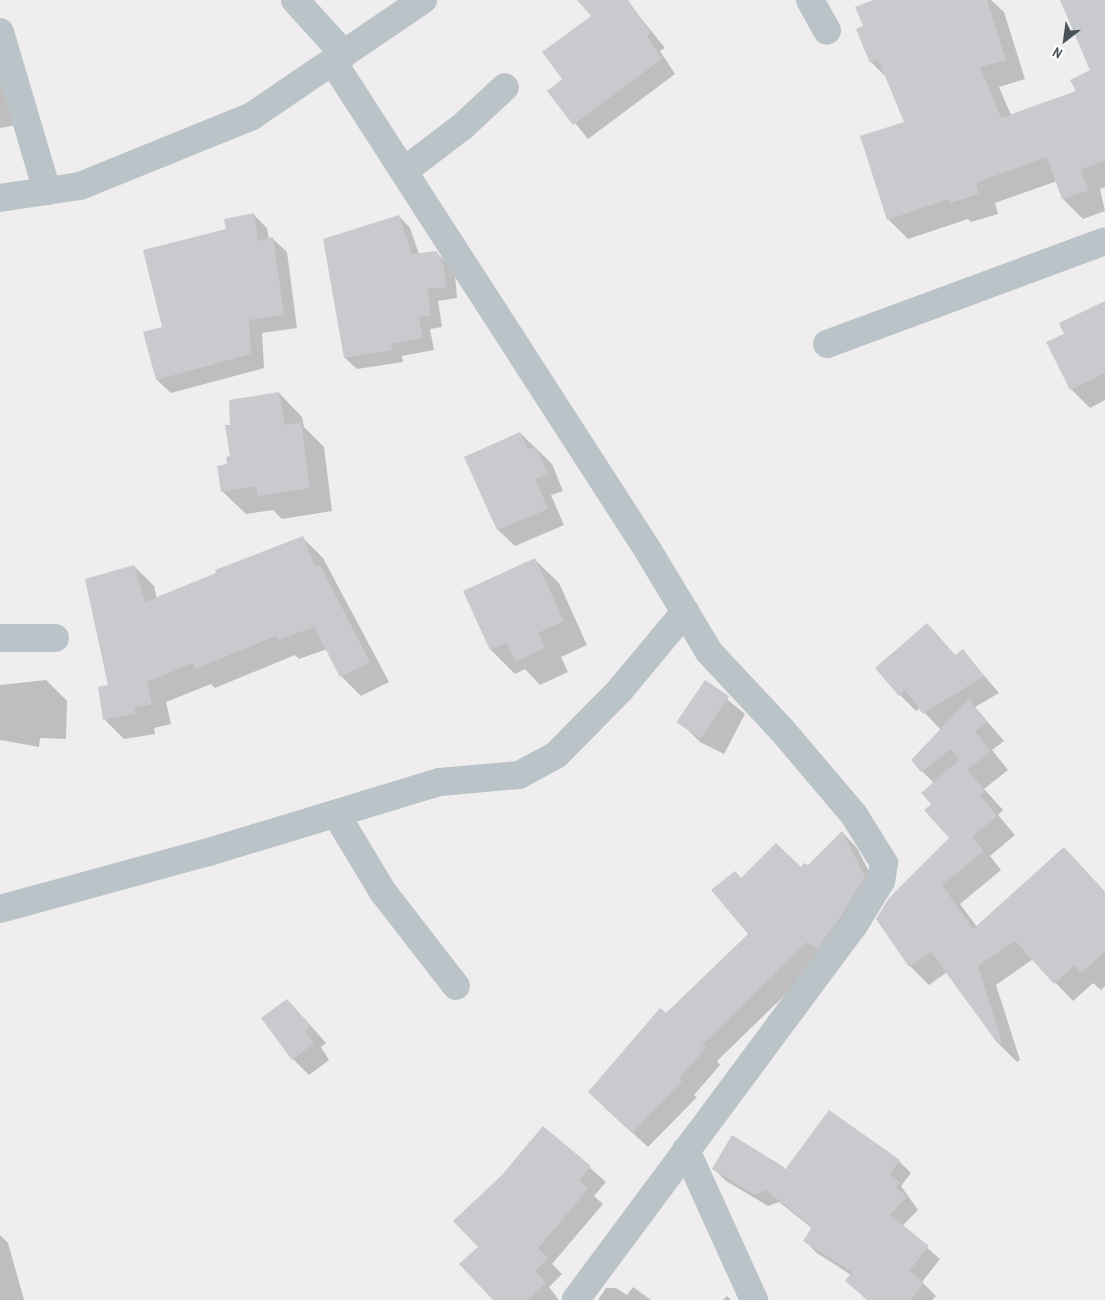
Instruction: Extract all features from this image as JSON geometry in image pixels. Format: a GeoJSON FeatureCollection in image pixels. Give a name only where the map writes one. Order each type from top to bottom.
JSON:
{"type":"FeatureCollection","features":[{"type":"Feature","properties":{"kind":"street"},"geometry":{"type":"LineString","coordinates":[[295,0],[338,58],[404,171],[686,612],[709,652],[782,730],[854,815],[884,864],[881,881],[854,925],[576,1300]]}},
{"type":"Feature","properties":{"kind":"street"},"geometry":{"type":"LineString","coordinates":[[0,198],[80,186],[252,116],[423,0]]}},
{"type":"Feature","properties":{"kind":"street"},"geometry":{"type":"LineString","coordinates":[[810,0],[827,31]]}},
{"type":"Feature","properties":{"kind":"street"},"geometry":{"type":"LineString","coordinates":[[0,32],[47,191]]}},
{"type":"Feature","properties":{"kind":"street"},"geometry":{"type":"LineString","coordinates":[[404,171],[463,126],[505,87]]}},
{"type":"Feature","properties":{"kind":"street"},"geometry":{"type":"LineString","coordinates":[[827,344],[1105,241]]}},
{"type":"Feature","properties":{"kind":"street"},"geometry":{"type":"LineString","coordinates":[[0,909],[336,814],[440,782],[519,775],[556,755],[620,690],[686,612]]}},
{"type":"Feature","properties":{"kind":"street"},"geometry":{"type":"LineString","coordinates":[[0,638],[54,638]]}},
{"type":"Feature","properties":{"kind":"street"},"geometry":{"type":"LineString","coordinates":[[336,814],[383,892],[456,986]]}},
{"type":"Feature","properties":{"kind":"street"},"geometry":{"type":"LineString","coordinates":[[686,1150],[754,1300]]}},
{"type":"Feature","properties":{"kind":"building"},"geometry":{"type":"Polygon","coordinates":[[[577,0],[628,0],[651,33],[647,36],[662,59],[573,125],[547,91],[562,79],[542,52],[591,16],[577,0]]]}},
{"type":"Feature","properties":{"kind":"building"},"geometry":{"type":"Polygon","coordinates":[[[873,0],[987,0],[1006,60],[980,67],[1001,118],[1076,91],[1070,80],[1090,70],[1060,0],[1105,0],[1105,161],[1081,169],[1088,191],[1062,199],[1047,157],[976,183],[979,194],[950,203],[949,199],[887,220],[860,136],[904,122],[878,59],[870,63],[856,29],[863,26],[855,7],[873,0]]]}},
{"type":"Feature","properties":{"kind":"building"},"geometry":{"type":"Polygon","coordinates":[[[254,213],[258,241],[273,237],[284,315],[249,320],[251,354],[156,380],[143,332],[162,327],[143,250],[226,229],[224,219],[254,213]]]}},
{"type":"Feature","properties":{"kind":"building"},"geometry":{"type":"Polygon","coordinates":[[[399,215],[412,254],[436,251],[443,262],[446,287],[427,289],[431,316],[419,317],[423,338],[391,344],[392,350],[344,358],[323,239],[399,215]]]}},
{"type":"Feature","properties":{"kind":"building"},"geometry":{"type":"Polygon","coordinates":[[[1105,301],[1105,373],[1070,390],[1046,342],[1064,334],[1059,323],[1105,301]]]}},
{"type":"Feature","properties":{"kind":"building"},"geometry":{"type":"Polygon","coordinates":[[[279,392],[285,425],[301,422],[310,488],[258,496],[256,486],[221,492],[217,466],[227,464],[226,457],[230,456],[225,425],[230,425],[229,400],[279,392]]]}},
{"type":"Feature","properties":{"kind":"building"},"geometry":{"type":"Polygon","coordinates":[[[520,432],[528,449],[536,447],[548,474],[535,479],[548,509],[497,530],[464,457],[520,432]]]}},
{"type":"Feature","properties":{"kind":"building"},"geometry":{"type":"Polygon","coordinates":[[[303,536],[315,567],[320,565],[370,662],[340,677],[314,627],[278,640],[276,636],[195,669],[193,663],[147,682],[152,704],[134,708],[136,714],[103,720],[98,687],[108,685],[85,579],[134,565],[145,602],[216,573],[215,570],[303,536]]]}},
{"type":"Feature","properties":{"kind":"building"},"geometry":{"type":"Polygon","coordinates":[[[535,558],[564,621],[538,633],[545,648],[515,662],[507,643],[490,650],[463,591],[535,558]]]}},
{"type":"Feature","properties":{"kind":"building"},"geometry":{"type":"Polygon","coordinates":[[[927,623],[955,655],[963,649],[984,676],[923,714],[905,690],[899,696],[875,668],[927,623]]]}},
{"type":"Feature","properties":{"kind":"building"},"geometry":{"type":"Polygon","coordinates":[[[705,680],[729,696],[701,738],[676,722],[705,680]]]}},
{"type":"Feature","properties":{"kind":"building"},"geometry":{"type":"Polygon","coordinates":[[[969,699],[987,722],[975,731],[991,751],[967,770],[985,791],[980,795],[997,816],[972,837],[984,851],[942,885],[973,929],[1064,847],[1105,892],[1105,951],[1081,973],[1075,965],[1054,984],[1015,941],[978,966],[1002,1042],[998,1044],[931,952],[909,967],[876,919],[889,898],[949,838],[924,810],[931,804],[921,793],[959,760],[965,768],[951,749],[921,772],[911,760],[969,699]]]}},
{"type":"Feature","properties":{"kind":"building"},"geometry":{"type":"Polygon","coordinates":[[[842,831],[865,877],[841,916],[817,949],[807,942],[702,1045],[706,1048],[679,1078],[682,1081],[632,1133],[588,1092],[660,1008],[666,1013],[748,934],[711,890],[735,871],[741,878],[776,843],[801,867],[804,863],[808,865],[842,831]]]}},
{"type":"Feature","properties":{"kind":"building"},"geometry":{"type":"Polygon","coordinates":[[[287,999],[311,1026],[305,1031],[314,1043],[292,1060],[261,1018],[287,999]]]}},
{"type":"Feature","properties":{"kind":"building"},"geometry":{"type":"Polygon","coordinates":[[[829,1110],[900,1160],[890,1174],[900,1183],[896,1187],[907,1197],[890,1215],[929,1246],[909,1271],[924,1283],[911,1300],[868,1300],[845,1281],[852,1272],[803,1241],[812,1227],[766,1190],[755,1195],[712,1169],[732,1135],[784,1167],[784,1171],[829,1110]]]}},
{"type":"Feature","properties":{"kind":"building"},"geometry":{"type":"Polygon","coordinates":[[[543,1126],[591,1166],[579,1181],[589,1188],[538,1248],[548,1258],[535,1271],[546,1283],[528,1300],[493,1300],[459,1264],[478,1247],[453,1221],[502,1175],[543,1126]]]}}]}
